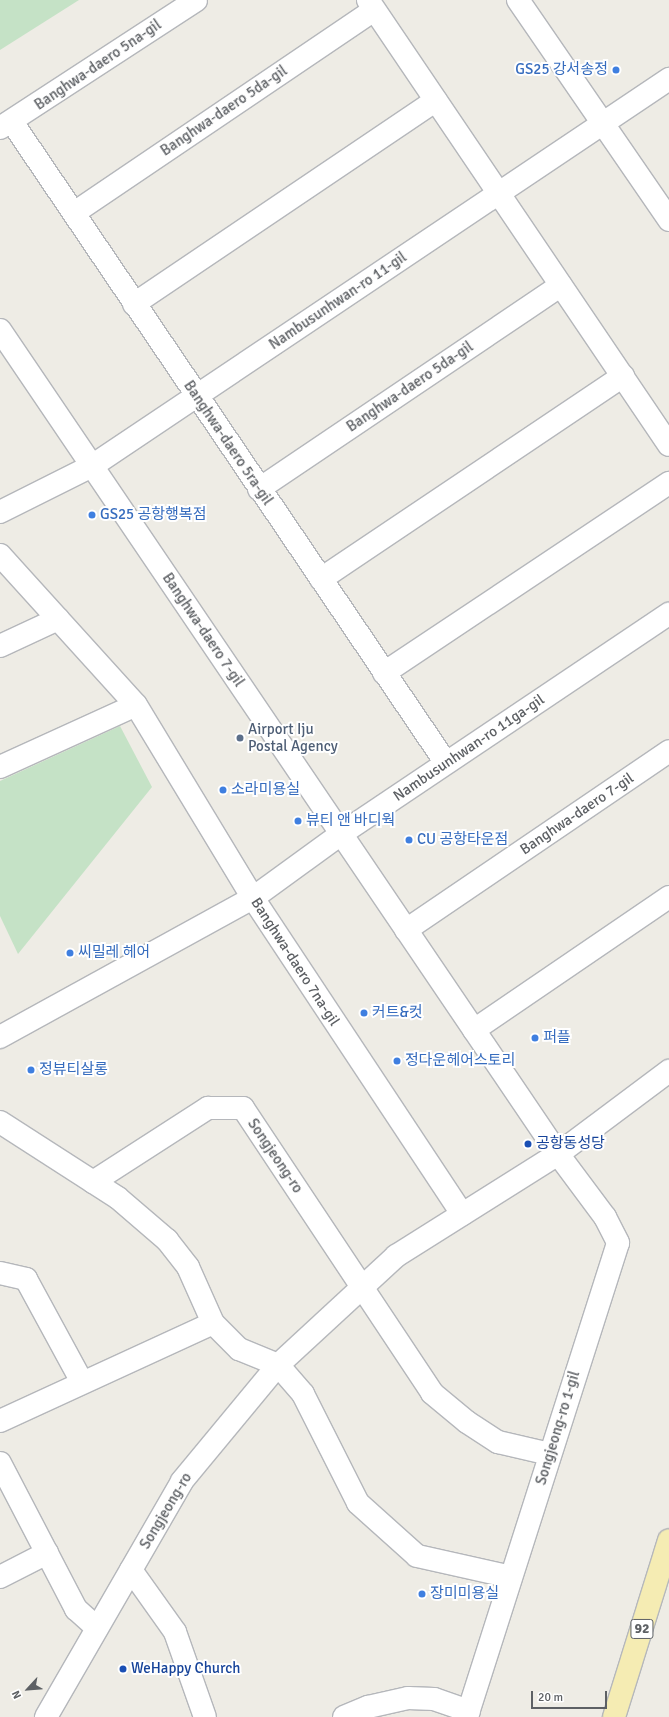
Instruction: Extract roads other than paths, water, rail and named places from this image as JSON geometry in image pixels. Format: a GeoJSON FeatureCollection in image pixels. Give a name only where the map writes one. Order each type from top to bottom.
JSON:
{"type":"FeatureCollection","features":[{"type":"Feature","properties":{"kind":"main road","name":"92"},"geometry":{"type":"LineString","coordinates":[[614,1717],[669,1540]]}},
{"type":"Feature","properties":{"kind":"street","name":"Banghwa-daero 5na-gil"},"geometry":{"type":"LineString","coordinates":[[6,125],[196,0]]}},
{"type":"Feature","properties":{"kind":"street"},"geometry":{"type":"LineString","coordinates":[[518,0],[669,220]]}},
{"type":"Feature","properties":{"kind":"street","name":"Banghwa-daero 5da-gil"},"geometry":{"type":"LineString","coordinates":[[74,213],[371,5],[669,444]]}},
{"type":"Feature","properties":{"kind":"street","name":"Nambusunhwan-ro 11-gil"},"geometry":{"type":"LineString","coordinates":[[0,512],[92,466],[669,79]]}},
{"type":"Feature","properties":{"kind":"street"},"geometry":{"type":"LineString","coordinates":[[134,304],[436,100]]}},
{"type":"Feature","properties":{"kind":"street","name":"Banghwa-daero 5ra-gil"},"geometry":{"type":"LineString","coordinates":[[6,125],[74,213],[196,396],[446,763]]}},
{"type":"Feature","properties":{"kind":"street","name":"Banghwa-daero 5da-gil"},"geometry":{"type":"LineString","coordinates":[[259,489],[561,284]]}},
{"type":"Feature","properties":{"kind":"street","name":"Banghwa-daero 7-gil"},"geometry":{"type":"LineString","coordinates":[[0,330],[558,1154]]}},
{"type":"Feature","properties":{"kind":"street"},"geometry":{"type":"LineString","coordinates":[[321,579],[623,376]]}},
{"type":"Feature","properties":{"kind":"street"},"geometry":{"type":"LineString","coordinates":[[384,672],[669,483]]}},
{"type":"Feature","properties":{"kind":"street","name":"Banghwa-daero 7na-gil"},"geometry":{"type":"LineString","coordinates":[[0,555],[136,705],[253,898],[462,1214]]}},
{"type":"Feature","properties":{"kind":"street","name":"Nambusunhwan-ro 11ga-gil"},"geometry":{"type":"LineString","coordinates":[[0,1037],[253,898],[341,834],[669,614]]}},
{"type":"Feature","properties":{"kind":"street"},"geometry":{"type":"LineString","coordinates":[[0,646],[58,619]]}},
{"type":"Feature","properties":{"kind":"street"},"geometry":{"type":"LineString","coordinates":[[0,767],[136,705]]}},
{"type":"Feature","properties":{"kind":"street","name":"Banghwa-daero 7-gil"},"geometry":{"type":"LineString","coordinates":[[406,930],[669,751]]}},
{"type":"Feature","properties":{"kind":"street"},"geometry":{"type":"LineString","coordinates":[[474,1030],[669,897]]}},
{"type":"Feature","properties":{"kind":"street","name":"Songjeong-ro"},"geometry":{"type":"LineString","coordinates":[[46,1717],[182,1481],[278,1365],[396,1256],[558,1154],[669,1071]]}},
{"type":"Feature","properties":{"kind":"street","name":"Songjeong-ro"},"geometry":{"type":"LineString","coordinates":[[93,1182],[208,1108],[243,1108],[432,1393],[467,1422],[498,1442],[550,1454]]}},
{"type":"Feature","properties":{"kind":"street"},"geometry":{"type":"LineString","coordinates":[[0,1122],[118,1198],[167,1240],[188,1267],[213,1323],[239,1349],[278,1365],[304,1394],[358,1503],[417,1556],[511,1577]]}},
{"type":"Feature","properties":{"kind":"street","name":"Songjeong-ro 1-gil"},"geometry":{"type":"LineString","coordinates":[[468,1714],[618,1243],[605,1216],[558,1154]]}},
{"type":"Feature","properties":{"kind":"street"},"geometry":{"type":"LineString","coordinates":[[0,1273],[26,1279],[82,1382]]}},
{"type":"Feature","properties":{"kind":"street"},"geometry":{"type":"LineString","coordinates":[[0,1420],[213,1323]]}},
{"type":"Feature","properties":{"kind":"street"},"geometry":{"type":"LineString","coordinates":[[0,1463],[76,1609],[97,1628]]}},
{"type":"Feature","properties":{"kind":"street"},"geometry":{"type":"LineString","coordinates":[[0,1577],[47,1553]]}},
{"type":"Feature","properties":{"kind":"street"},"geometry":{"type":"LineString","coordinates":[[131,1570],[175,1632],[205,1717]]}},
{"type":"Feature","properties":{"kind":"street"},"geometry":{"type":"LineString","coordinates":[[344,1717],[368,1707],[408,1698],[434,1699],[468,1714]]}},
{"type":"Feature","properties":{"kind":"place","name":"GS25 강서송정"},"geometry":{"type":"Point","coordinates":[616,70]}},
{"type":"Feature","properties":{"kind":"place","name":"GS25 공항행복점"},"geometry":{"type":"Point","coordinates":[92,515]}},
{"type":"Feature","properties":{"kind":"place","name":"Airport Iju Postal Agency"},"geometry":{"type":"Point","coordinates":[240,738]}},
{"type":"Feature","properties":{"kind":"place","name":"소라미용실"},"geometry":{"type":"Point","coordinates":[223,790]}},
{"type":"Feature","properties":{"kind":"place","name":"뷰티 앤 바디웍"},"geometry":{"type":"Point","coordinates":[298,821]}},
{"type":"Feature","properties":{"kind":"place","name":"CU 공항타운점"},"geometry":{"type":"Point","coordinates":[409,840]}},
{"type":"Feature","properties":{"kind":"place","name":"씨밀레 헤어"},"geometry":{"type":"Point","coordinates":[70,953]}},
{"type":"Feature","properties":{"kind":"place","name":"커트&컷"},"geometry":{"type":"Point","coordinates":[364,1013]}},
{"type":"Feature","properties":{"kind":"place","name":"퍼플"},"geometry":{"type":"Point","coordinates":[535,1038]}},
{"type":"Feature","properties":{"kind":"place","name":"정다운헤어스토리"},"geometry":{"type":"Point","coordinates":[397,1061]}},
{"type":"Feature","properties":{"kind":"place","name":"정뷰티살롱"},"geometry":{"type":"Point","coordinates":[31,1070]}},
{"type":"Feature","properties":{"kind":"place","name":"공항동성당"},"geometry":{"type":"Point","coordinates":[528,1144]}},
{"type":"Feature","properties":{"kind":"place","name":"장미미용실"},"geometry":{"type":"Point","coordinates":[422,1594]}},
{"type":"Feature","properties":{"kind":"place","name":"WeHappy Church"},"geometry":{"type":"Point","coordinates":[123,1669]}}]}
